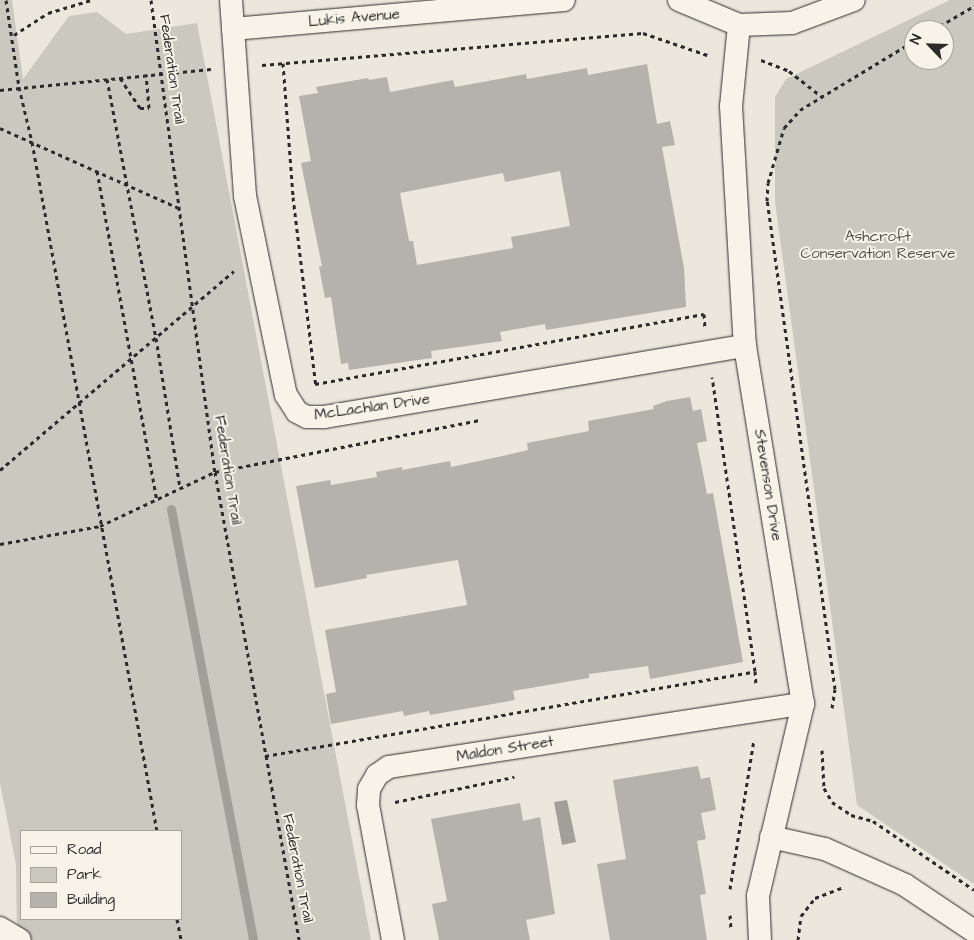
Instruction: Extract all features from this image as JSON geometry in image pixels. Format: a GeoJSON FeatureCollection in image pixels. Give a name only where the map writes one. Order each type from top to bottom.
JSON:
{"type":"FeatureCollection","features":[{"type":"Feature","properties":{"kind":"street","name":"McLachlan Drive"},"geometry":{"type":"LineString","coordinates":[[231,0],[238,68],[245,196],[286,395],[297,412],[307,417],[745,346]]}},
{"type":"Feature","properties":{"kind":"street","name":"Lukis Avenue"},"geometry":{"type":"LineString","coordinates":[[233,29],[564,0]]}},
{"type":"Feature","properties":{"kind":"street"},"geometry":{"type":"LineString","coordinates":[[679,0],[738,25],[792,23],[854,0]]}},
{"type":"Feature","properties":{"kind":"street","name":"Stevenson Drive"},"geometry":{"type":"LineString","coordinates":[[738,25],[731,106],[745,346],[803,704],[758,896],[760,940]]}},
{"type":"Feature","properties":{"kind":"street","name":"Maldon Street"},"geometry":{"type":"LineString","coordinates":[[393,940],[368,805],[370,789],[377,775],[389,767],[803,704]]}},
{"type":"Feature","properties":{"kind":"street"},"geometry":{"type":"LineString","coordinates":[[771,837],[825,849],[905,885],[974,931]]}},
{"type":"Feature","properties":{"kind":"street"},"geometry":{"type":"LineString","coordinates":[[0,928],[20,940]]}},
{"type":"Feature","properties":{"kind":"path"},"geometry":{"type":"LineString","coordinates":[[6,0],[14,36],[18,87],[32,142],[156,830]]}},
{"type":"Feature","properties":{"kind":"path"},"geometry":{"type":"LineString","coordinates":[[14,36],[48,13],[91,0]]}},
{"type":"Feature","properties":{"kind":"path","name":"Federation Trail"},"geometry":{"type":"LineString","coordinates":[[151,0],[194,304],[215,472],[299,940]]}},
{"type":"Feature","properties":{"kind":"path"},"geometry":{"type":"LineString","coordinates":[[950,20],[974,6]]}},
{"type":"Feature","properties":{"kind":"path"},"geometry":{"type":"LineString","coordinates":[[0,90],[162,72],[238,68],[643,33],[700,54],[734,54],[767,61],[789,70],[821,96]]}},
{"type":"Feature","properties":{"kind":"path"},"geometry":{"type":"LineString","coordinates":[[831,712],[835,689],[767,201],[773,161],[784,128],[800,110],[904,47]]}},
{"type":"Feature","properties":{"kind":"path"},"geometry":{"type":"LineString","coordinates":[[283,63],[293,197],[315,384],[704,314]]}},
{"type":"Feature","properties":{"kind":"path"},"geometry":{"type":"LineString","coordinates":[[120,78],[140,108],[150,108],[146,74]]}},
{"type":"Feature","properties":{"kind":"path"},"geometry":{"type":"LineString","coordinates":[[107,79],[156,338],[180,488]]}},
{"type":"Feature","properties":{"kind":"path"},"geometry":{"type":"LineString","coordinates":[[0,128],[181,209]]}},
{"type":"Feature","properties":{"kind":"path"},"geometry":{"type":"LineString","coordinates":[[97,171],[157,501]]}},
{"type":"Feature","properties":{"kind":"path"},"geometry":{"type":"LineString","coordinates":[[0,470],[256,251]]}},
{"type":"Feature","properties":{"kind":"path"},"geometry":{"type":"LineString","coordinates":[[265,756],[755,671],[711,376]]}},
{"type":"Feature","properties":{"kind":"path"},"geometry":{"type":"LineString","coordinates":[[0,544],[100,526],[157,501],[215,472],[324,450]]}},
{"type":"Feature","properties":{"kind":"path"},"geometry":{"type":"LineString","coordinates":[[730,895],[755,734]]}},
{"type":"Feature","properties":{"kind":"path"},"geometry":{"type":"LineString","coordinates":[[822,743],[824,788],[832,802],[851,815],[872,821],[974,890]]}},
{"type":"Feature","properties":{"kind":"path"},"geometry":{"type":"LineString","coordinates":[[798,940],[801,916],[815,898],[852,887]]}},
{"type":"Feature","properties":{"kind":"path"},"geometry":{"type":"LineString","coordinates":[[730,904],[731,932]]}},
{"type":"Feature","properties":{"kind":"path"},"geometry":{"type":"LineString","coordinates":[[177,920],[181,940]]}},
{"type":"Feature","properties":{"kind":"green space"},"geometry":{"type":"Polygon","coordinates":[[[0,0],[12,0],[23,79],[69,16],[97,12],[126,34],[197,23],[371,940],[17,940],[16,865],[0,783],[0,0]]]}},
{"type":"Feature","properties":{"kind":"green space","name":"Ashcroft Conservation Reserve"},"geometry":{"type":"Polygon","coordinates":[[[950,0],[974,0],[974,884],[857,805],[775,202],[775,97],[786,79],[904,22],[904,70],[954,70],[954,20],[908,20],[950,0]]]}},
{"type":"Feature","properties":{"kind":"shaded area"},"geometry":{"type":"Polygon","coordinates":[[[567,800],[576,842],[562,845],[554,802],[567,800]]]}},
{"type":"Feature","properties":{"kind":"building"},"geometry":{"type":"Polygon","coordinates":[[[647,64],[657,124],[670,121],[675,145],[662,147],[684,268],[686,307],[546,330],[545,324],[500,332],[502,341],[431,351],[432,358],[349,370],[348,363],[341,364],[331,297],[325,298],[319,267],[322,266],[301,163],[311,161],[299,96],[318,93],[316,87],[368,78],[369,80],[387,77],[390,92],[453,80],[455,87],[526,74],[527,79],[587,68],[588,75],[647,64]],[[560,171],[505,182],[503,173],[400,193],[409,241],[413,241],[417,265],[513,248],[511,237],[570,226],[560,171]]]}},
{"type":"Feature","properties":{"kind":"building"},"geometry":{"type":"Polygon","coordinates":[[[690,397],[693,411],[701,409],[707,441],[697,443],[707,494],[713,493],[743,662],[650,679],[648,666],[589,674],[589,678],[513,691],[515,700],[430,715],[429,711],[404,716],[403,711],[331,724],[326,694],[336,692],[325,630],[467,605],[458,560],[366,575],[367,578],[315,588],[296,486],[330,480],[331,485],[377,477],[376,472],[402,467],[402,470],[450,461],[451,467],[507,455],[528,450],[527,443],[589,431],[588,421],[654,409],[653,406],[667,401],[690,397]]]}},
{"type":"Feature","properties":{"kind":"building"},"geometry":{"type":"Polygon","coordinates":[[[698,766],[701,779],[710,777],[716,810],[701,813],[706,839],[697,841],[706,894],[700,895],[707,940],[610,940],[597,864],[626,859],[613,780],[698,766]]]}},
{"type":"Feature","properties":{"kind":"building"},"geometry":{"type":"Polygon","coordinates":[[[520,803],[523,821],[540,817],[555,914],[526,920],[530,940],[439,940],[432,904],[447,901],[431,819],[520,803]]]}},
{"type":"Feature","properties":{"kind":"waterway"},"geometry":{"type":"LineString","coordinates":[[171,509],[253,940]]}}]}
